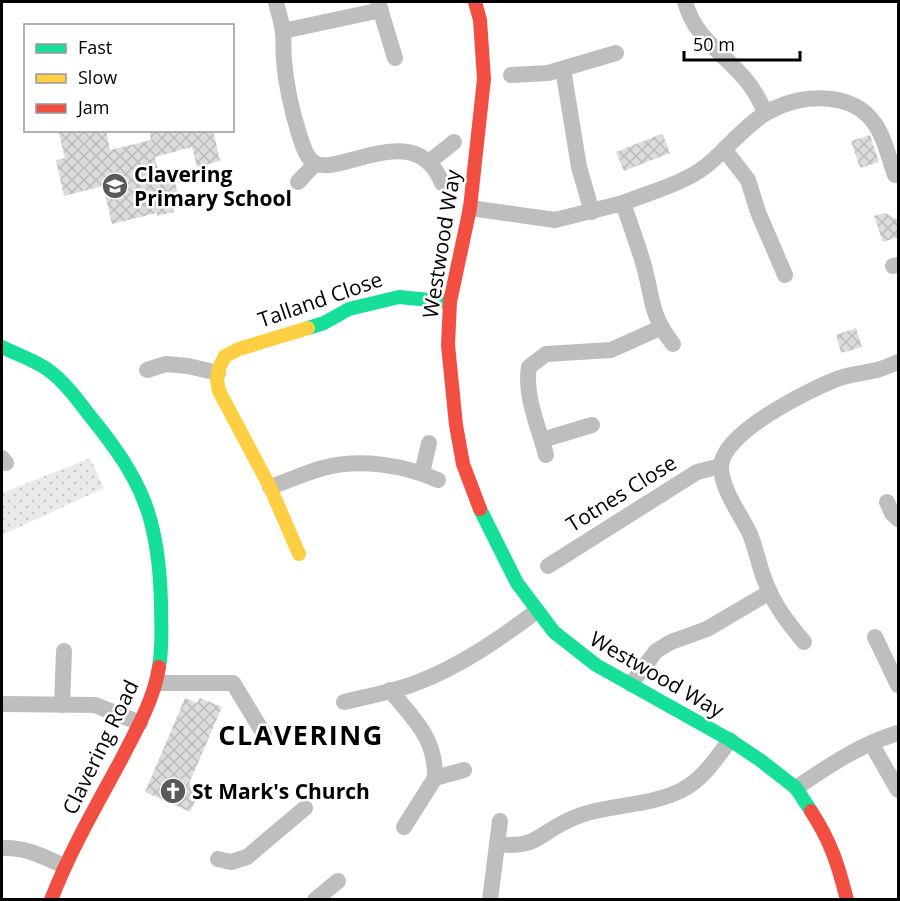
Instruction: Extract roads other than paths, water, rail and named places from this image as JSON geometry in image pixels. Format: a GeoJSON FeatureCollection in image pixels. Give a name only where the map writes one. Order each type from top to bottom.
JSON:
{"type":"FeatureCollection","features":[{"type":"Feature","properties":{"kind":"street"},"geometry":{"type":"LineString","coordinates":[[276,2],[283,31],[288,94],[304,150],[310,160],[315,164],[333,164],[392,152],[422,156],[438,174],[442,183]]}},
{"type":"Feature","properties":{"kind":"street","name":"Westwood Way"},"geometry":{"type":"LineString","coordinates":[[475,2],[480,20],[484,79],[470,208],[450,302],[448,345],[450,377],[463,464],[478,504],[517,583],[554,632],[574,650],[596,665],[730,740],[796,788],[827,836],[838,863],[847,900]]}},
{"type":"Feature","properties":{"kind":"street"},"geometry":{"type":"LineString","coordinates":[[685,2],[705,39],[747,81],[766,113]]}},
{"type":"Feature","properties":{"kind":"street"},"geometry":{"type":"LineString","coordinates":[[283,31],[379,6],[395,58]]}},
{"type":"Feature","properties":{"kind":"street"},"geometry":{"type":"LineString","coordinates":[[511,75],[548,73],[616,53]]}},
{"type":"Feature","properties":{"kind":"street"},"geometry":{"type":"LineString","coordinates":[[563,69],[579,167],[592,212]]}},
{"type":"Feature","properties":{"kind":"street"},"geometry":{"type":"LineString","coordinates":[[470,208],[555,220],[623,203],[689,177],[766,113],[789,102],[812,98],[835,99],[852,104],[866,113],[876,125],[895,175]]}},
{"type":"Feature","properties":{"kind":"street"},"geometry":{"type":"LineString","coordinates":[[429,162],[454,142]]}},
{"type":"Feature","properties":{"kind":"street"},"geometry":{"type":"LineString","coordinates":[[724,149],[748,180],[758,212],[785,275]]}},
{"type":"Feature","properties":{"kind":"street"},"geometry":{"type":"LineString","coordinates":[[298,182],[315,164]]}},
{"type":"Feature","properties":{"kind":"street"},"geometry":{"type":"LineString","coordinates":[[623,203],[644,265],[655,315],[660,328],[673,344]]}},
{"type":"Feature","properties":{"kind":"street","name":"Talland Close"},"geometry":{"type":"LineString","coordinates":[[218,373],[225,356],[240,349],[324,323],[349,309],[365,304],[399,297],[450,302]]}},
{"type":"Feature","properties":{"kind":"street"},"geometry":{"type":"LineString","coordinates":[[592,425],[544,447],[527,379],[529,367],[546,354],[611,350],[660,328]]}},
{"type":"Feature","properties":{"kind":"street","name":"Clavering Road"},"geometry":{"type":"LineString","coordinates":[[2,347],[47,369],[71,392],[122,457],[143,494],[154,529],[160,566],[162,650],[157,683],[140,723],[64,866],[51,900]]}},
{"type":"Feature","properties":{"kind":"street"},"geometry":{"type":"LineString","coordinates":[[804,642],[775,605],[751,537],[728,493],[721,466],[726,452],[735,439],[754,423],[813,389],[840,378],[879,370],[898,362]]}},
{"type":"Feature","properties":{"kind":"street"},"geometry":{"type":"LineString","coordinates":[[147,370],[166,364],[218,373],[219,391],[270,487],[299,554]]}},
{"type":"Feature","properties":{"kind":"street"},"geometry":{"type":"LineString","coordinates":[[422,473],[429,443]]}},
{"type":"Feature","properties":{"kind":"street"},"geometry":{"type":"LineString","coordinates":[[270,487],[325,468],[354,464],[378,464],[422,473],[438,480]]}},
{"type":"Feature","properties":{"kind":"street","name":"Totnes Close"},"geometry":{"type":"LineString","coordinates":[[548,566],[697,472],[721,466]]}},
{"type":"Feature","properties":{"kind":"street"},"geometry":{"type":"LineString","coordinates":[[888,502],[892,513],[898,519]]}},
{"type":"Feature","properties":{"kind":"street"},"geometry":{"type":"LineString","coordinates":[[631,684],[656,651],[670,642],[707,629],[770,592]]}},
{"type":"Feature","properties":{"kind":"street"},"geometry":{"type":"LineString","coordinates":[[344,702],[415,683],[473,656],[537,611]]}},
{"type":"Feature","properties":{"kind":"street"},"geometry":{"type":"LineString","coordinates":[[875,637],[898,685]]}},
{"type":"Feature","properties":{"kind":"street"},"geometry":{"type":"LineString","coordinates":[[62,705],[64,651]]}},
{"type":"Feature","properties":{"kind":"street"},"geometry":{"type":"LineString","coordinates":[[157,683],[233,683],[264,734]]}},
{"type":"Feature","properties":{"kind":"street"},"geometry":{"type":"LineString","coordinates":[[390,690],[422,728],[435,762],[435,777],[404,827]]}},
{"type":"Feature","properties":{"kind":"street"},"geometry":{"type":"LineString","coordinates":[[2,704],[95,705],[140,723]]}},
{"type":"Feature","properties":{"kind":"street"},"geometry":{"type":"LineString","coordinates":[[796,788],[841,757],[871,742],[898,734]]}},
{"type":"Feature","properties":{"kind":"street"},"geometry":{"type":"LineString","coordinates":[[497,844],[526,845],[570,819],[587,813],[667,796],[682,790],[699,777],[730,740]]}},
{"type":"Feature","properties":{"kind":"street"},"geometry":{"type":"LineString","coordinates":[[871,742],[898,790]]}},
{"type":"Feature","properties":{"kind":"street"},"geometry":{"type":"LineString","coordinates":[[435,777],[464,770]]}},
{"type":"Feature","properties":{"kind":"street"},"geometry":{"type":"LineString","coordinates":[[218,859],[231,862],[247,857],[305,808]]}},
{"type":"Feature","properties":{"kind":"street"},"geometry":{"type":"LineString","coordinates":[[490,900],[500,821]]}},
{"type":"Feature","properties":{"kind":"street"},"geometry":{"type":"LineString","coordinates":[[2,848],[22,849],[42,855],[64,866]]}},
{"type":"Feature","properties":{"kind":"street"},"geometry":{"type":"LineString","coordinates":[[315,900],[338,881]]}},
{"type":"Feature","properties":{"kind":"place","name":"Clavering Primary School"},"geometry":{"type":"Point","coordinates":[115,186]}},
{"type":"Feature","properties":{"kind":"place","name":"St Mark's Church"},"geometry":{"type":"Point","coordinates":[173,791]}},
{"type":"Feature","properties":{"kind":"district","name":"CLAVERING"},"geometry":{"type":"Point","coordinates":[301,734]}}]}
